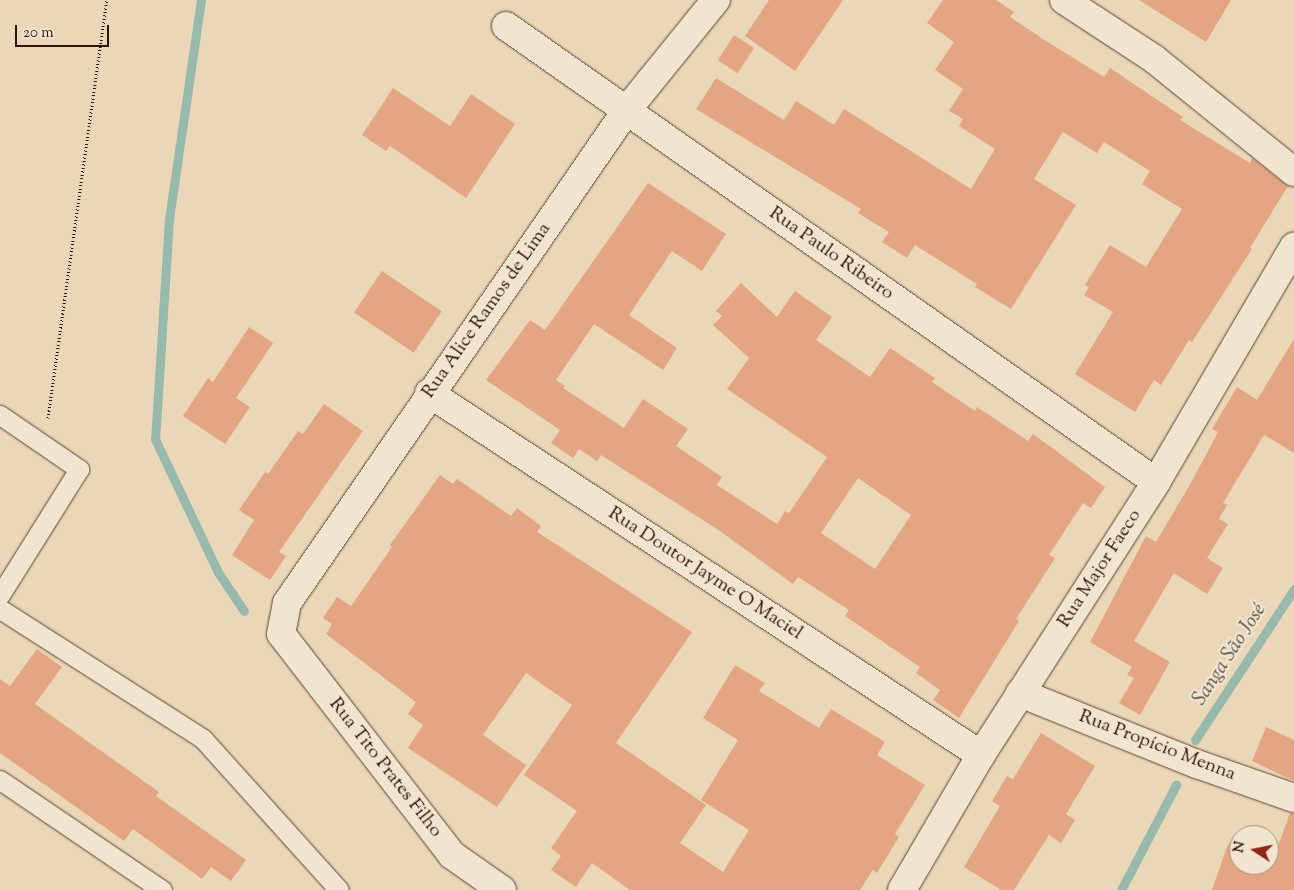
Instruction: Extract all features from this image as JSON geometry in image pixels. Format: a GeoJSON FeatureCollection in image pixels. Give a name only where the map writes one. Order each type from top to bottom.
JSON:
{"type":"FeatureCollection","features":[{"type":"Feature","properties":{"kind":"street","name":"Rua Alice Ramos de Lima"},"geometry":{"type":"LineString","coordinates":[[281,634],[287,603],[429,394],[626,111],[716,0]]}},
{"type":"Feature","properties":{"kind":"street"},"geometry":{"type":"LineString","coordinates":[[1064,0],[1154,59],[1294,172]]}},
{"type":"Feature","properties":{"kind":"street","name":"Rua Paulo Ribeiro"},"geometry":{"type":"LineString","coordinates":[[506,26],[1156,482]]}},
{"type":"Feature","properties":{"kind":"street","name":"Rua Major Faeco"},"geometry":{"type":"LineString","coordinates":[[902,890],[981,755],[1156,482],[1294,247]]}},
{"type":"Feature","properties":{"kind":"street","name":"Rua Doutor Jayme O Maciel"},"geometry":{"type":"LineString","coordinates":[[429,394],[981,755]]}},
{"type":"Feature","properties":{"kind":"street","name":"Rua Tito Prates Filho"},"geometry":{"type":"LineString","coordinates":[[281,634],[452,855],[502,890]]}},
{"type":"Feature","properties":{"kind":"street","name":"Rua Propício Menna"},"geometry":{"type":"LineString","coordinates":[[1020,693],[1197,764],[1294,798]]}},
{"type":"Feature","properties":{"kind":"lane"},"geometry":{"type":"LineString","coordinates":[[0,415],[79,469],[0,595]]}},
{"type":"Feature","properties":{"kind":"lane"},"geometry":{"type":"LineString","coordinates":[[0,609],[203,739],[339,890]]}},
{"type":"Feature","properties":{"kind":"lane"},"geometry":{"type":"LineString","coordinates":[[0,780],[162,890]]}},
{"type":"Feature","properties":{"kind":"path"},"geometry":{"type":"LineString","coordinates":[[39,442],[52,410],[107,0]]}},
{"type":"Feature","properties":{"kind":"building"},"geometry":{"type":"Polygon","coordinates":[[[769,0],[843,0],[795,71],[745,36],[769,0]]]}},
{"type":"Feature","properties":{"kind":"building"},"geometry":{"type":"Polygon","coordinates":[[[943,0],[996,0],[1014,12],[1010,17],[1046,41],[1104,77],[1110,68],[1183,117],[1180,120],[1250,163],[1252,158],[1288,186],[1250,248],[1252,249],[1192,342],[1189,340],[1161,385],[1154,380],[1135,412],[1075,374],[1113,312],[1084,295],[1089,287],[1085,285],[1110,245],[1146,267],[1182,209],[1142,184],[1150,171],[1104,142],[1097,153],[1063,132],[1034,179],[1076,205],[1011,309],[975,287],[977,284],[915,245],[907,258],[882,242],[889,232],[858,213],[861,209],[696,109],[716,78],[784,120],[796,101],[834,125],[844,109],[971,189],[995,149],[959,126],[963,119],[949,111],[963,89],[935,70],[954,42],[927,23],[943,0]]]}},
{"type":"Feature","properties":{"kind":"building"},"geometry":{"type":"Polygon","coordinates":[[[1139,0],[1231,0],[1206,42],[1139,0]]]}},
{"type":"Feature","properties":{"kind":"building"},"geometry":{"type":"Polygon","coordinates":[[[734,35],[754,48],[738,73],[718,60],[734,35]]]}},
{"type":"Feature","properties":{"kind":"building"},"geometry":{"type":"Polygon","coordinates":[[[393,88],[450,126],[471,94],[515,124],[466,198],[390,146],[386,151],[362,135],[393,88]]]}},
{"type":"Feature","properties":{"kind":"building"},"geometry":{"type":"Polygon","coordinates":[[[648,183],[726,234],[702,271],[672,251],[629,315],[677,348],[663,370],[594,324],[556,380],[565,386],[563,388],[624,428],[643,399],[688,429],[676,446],[722,477],[717,485],[777,524],[785,511],[789,513],[827,457],[727,389],[749,358],[713,325],[722,316],[716,311],[741,283],[777,317],[795,291],[832,317],[816,340],[870,377],[890,348],[935,378],[932,382],[975,411],[977,407],[1028,441],[1033,434],[1105,487],[1091,508],[1083,503],[1049,555],[1055,558],[1016,619],[1019,621],[959,718],[933,700],[940,690],[916,673],[920,667],[845,616],[849,610],[798,577],[793,584],[717,529],[601,455],[597,461],[579,449],[573,458],[551,443],[560,430],[486,380],[530,320],[545,330],[648,183]],[[858,478],[821,533],[875,569],[911,515],[858,478]]]}},
{"type":"Feature","properties":{"kind":"building"},"geometry":{"type":"Polygon","coordinates":[[[382,271],[442,311],[414,353],[354,312],[382,271]]]}},
{"type":"Feature","properties":{"kind":"building"},"geometry":{"type":"Polygon","coordinates":[[[249,327],[273,343],[236,398],[250,407],[225,444],[183,416],[208,378],[213,382],[249,327]]]}},
{"type":"Feature","properties":{"kind":"building"},"geometry":{"type":"Polygon","coordinates":[[[1294,339],[1294,453],[1264,435],[1223,503],[1227,505],[1219,519],[1228,524],[1207,558],[1223,568],[1207,594],[1174,573],[1134,641],[1170,662],[1140,715],[1119,703],[1134,678],[1127,675],[1132,667],[1090,642],[1146,536],[1156,542],[1192,481],[1218,432],[1212,429],[1237,387],[1257,400],[1294,339]]]}},
{"type":"Feature","properties":{"kind":"building"},"geometry":{"type":"Polygon","coordinates":[[[324,404],[363,431],[279,552],[286,556],[270,580],[232,555],[254,520],[239,510],[265,472],[268,474],[298,431],[303,434],[324,404]]]}},
{"type":"Feature","properties":{"kind":"building"},"geometry":{"type":"Polygon","coordinates":[[[440,475],[453,484],[457,479],[511,516],[517,508],[541,526],[537,532],[692,632],[616,743],[706,805],[680,843],[723,872],[749,830],[701,800],[738,740],[703,718],[735,665],[765,683],[759,691],[819,728],[831,709],[885,742],[877,755],[925,785],[895,834],[899,837],[877,873],[873,870],[860,890],[630,890],[592,863],[576,887],[551,870],[561,856],[551,848],[577,811],[524,775],[572,705],[526,673],[483,735],[526,765],[497,807],[408,748],[423,725],[408,714],[416,702],[326,634],[332,624],[323,618],[337,597],[351,606],[392,547],[390,545],[440,475]]]}},
{"type":"Feature","properties":{"kind":"building"},"geometry":{"type":"Polygon","coordinates":[[[37,649],[62,667],[35,704],[159,792],[156,796],[246,860],[231,881],[211,867],[202,879],[133,829],[124,841],[0,753],[0,679],[10,686],[37,649]]]}},
{"type":"Feature","properties":{"kind":"building"},"geometry":{"type":"Polygon","coordinates":[[[1266,727],[1294,740],[1294,781],[1252,761],[1266,727]]]}},
{"type":"Feature","properties":{"kind":"building"},"geometry":{"type":"Polygon","coordinates":[[[1041,733],[1095,766],[1066,814],[1075,820],[1061,843],[1049,835],[1014,890],[1001,890],[964,867],[1000,806],[992,801],[1007,776],[1013,779],[1041,733]]]}},
{"type":"Feature","properties":{"kind":"building"},"geometry":{"type":"Polygon","coordinates":[[[1290,813],[1294,813],[1294,890],[1212,890],[1228,844],[1229,875],[1279,875],[1279,843],[1290,813]]]}},
{"type":"Feature","properties":{"kind":"waterway"},"geometry":{"type":"LineString","coordinates":[[201,0],[169,219],[155,439],[218,572],[244,611]]}},
{"type":"Feature","properties":{"kind":"waterway","name":"Sanga São José"},"geometry":{"type":"LineString","coordinates":[[1195,740],[1294,589]]}},
{"type":"Feature","properties":{"kind":"waterway","name":"Sanga São José"},"geometry":{"type":"LineString","coordinates":[[1121,890],[1176,785]]}}]}
